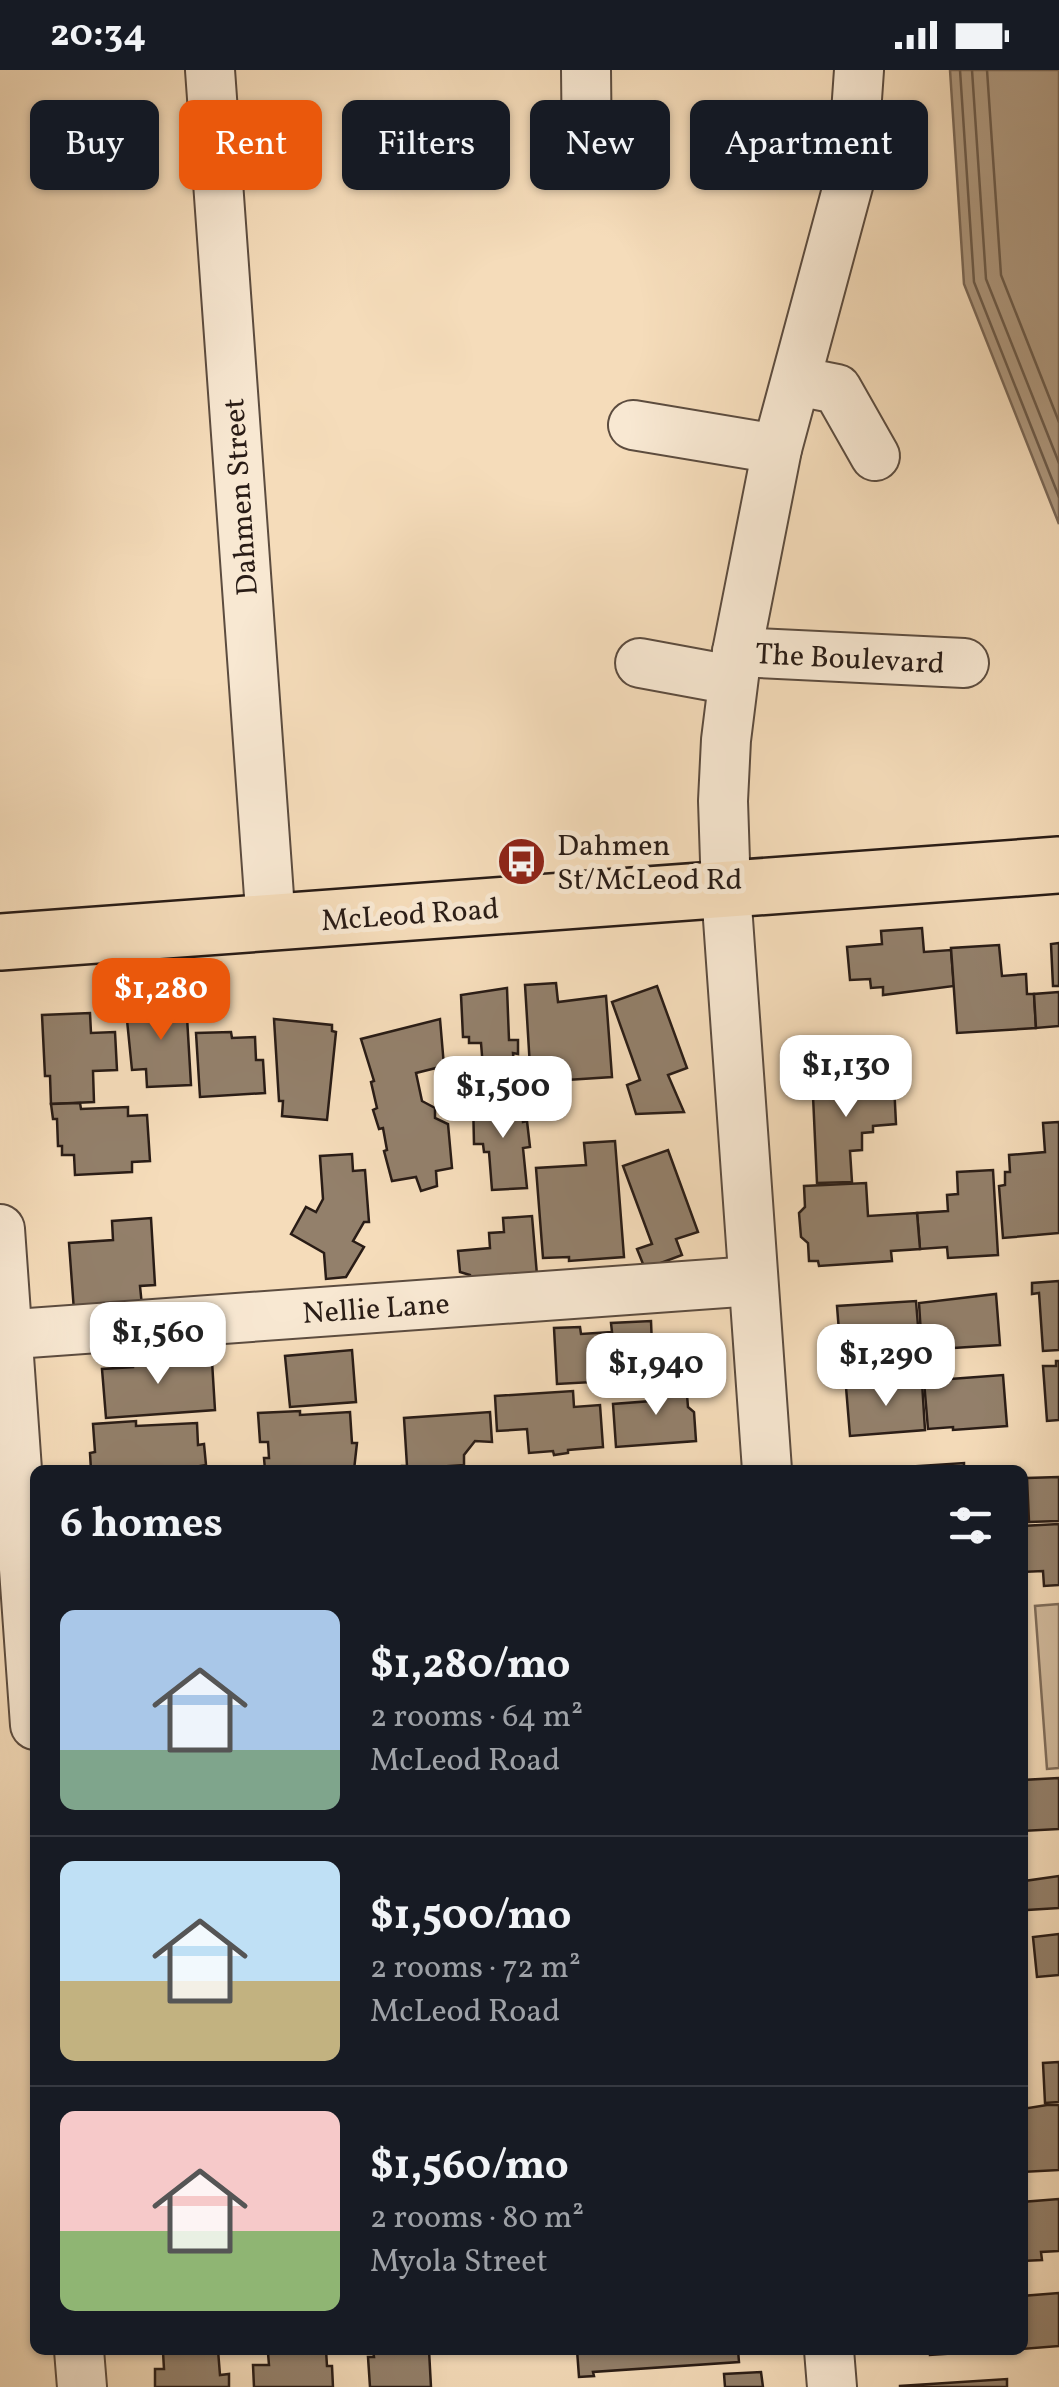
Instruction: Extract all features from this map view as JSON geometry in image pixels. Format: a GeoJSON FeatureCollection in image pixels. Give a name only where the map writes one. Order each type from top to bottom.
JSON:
{"type":"FeatureCollection","features":[{"type":"Feature","properties":{"kind":"main road","name":"McLeod Road"},"geometry":{"type":"LineString","coordinates":[[0,942],[1059,865]]}},
{"type":"Feature","properties":{"kind":"street","name":"Dahmen Street"},"geometry":{"type":"LineString","coordinates":[[210,70],[271,924]]}},
{"type":"Feature","properties":{"kind":"street"},"geometry":{"type":"LineString","coordinates":[[586,70],[586,100]]}},
{"type":"Feature","properties":{"kind":"street","name":"The Boulevard"},"geometry":{"type":"LineString","coordinates":[[767,1465],[723,801],[735,666],[777,449],[852,171],[859,70]]}},
{"type":"Feature","properties":{"kind":"street"},"geometry":{"type":"LineString","coordinates":[[797,381],[837,389],[875,456]]}},
{"type":"Feature","properties":{"kind":"street"},"geometry":{"type":"LineString","coordinates":[[633,425],[777,449]]}},
{"type":"Feature","properties":{"kind":"street","name":"The Boulevard"},"geometry":{"type":"LineString","coordinates":[[640,663],[964,663]]}},
{"type":"Feature","properties":{"kind":"street"},"geometry":{"type":"LineString","coordinates":[[0,1229],[4,1335],[30,1662]]}},
{"type":"Feature","properties":{"kind":"street","name":"Nellie Lane"},"geometry":{"type":"LineString","coordinates":[[4,1335],[753,1281]]}},
{"type":"Feature","properties":{"kind":"street"},"geometry":{"type":"LineString","coordinates":[[79,2355],[82,2387]]}},
{"type":"Feature","properties":{"kind":"street"},"geometry":{"type":"LineString","coordinates":[[829,2355],[832,2387]]}},
{"type":"Feature","properties":{"kind":"shaded area"},"geometry":{"type":"Polygon","coordinates":[[[1059,1604],[1059,1768],[1047,1769],[1035,1606],[1059,1604]]]}},
{"type":"Feature","properties":{"kind":"water"},"geometry":{"type":"Polygon","coordinates":[[[950,70],[1059,70],[1059,524],[964,284],[950,70]]]}},
{"type":"Feature","properties":{"kind":"building"},"geometry":{"type":"Polygon","coordinates":[[[922,928],[924,952],[951,950],[954,986],[883,995],[883,987],[871,988],[870,979],[850,980],[847,947],[882,944],[881,931],[922,928]]]}},
{"type":"Feature","properties":{"kind":"building"},"geometry":{"type":"Polygon","coordinates":[[[1059,943],[1059,986],[1053,986],[1051,944],[1059,943]]]}},
{"type":"Feature","properties":{"kind":"building"},"geometry":{"type":"Polygon","coordinates":[[[999,945],[1002,976],[1026,974],[1027,994],[1034,994],[1036,1028],[957,1033],[951,948],[999,945]]]}},
{"type":"Feature","properties":{"kind":"building"},"geometry":{"type":"Polygon","coordinates":[[[556,983],[558,1002],[606,996],[612,1077],[536,1082],[535,1067],[530,1067],[525,985],[556,983]]]}},
{"type":"Feature","properties":{"kind":"building"},"geometry":{"type":"Polygon","coordinates":[[[657,986],[687,1068],[668,1075],[684,1112],[636,1114],[627,1085],[640,1080],[612,1002],[657,986]]]}},
{"type":"Feature","properties":{"kind":"building"},"geometry":{"type":"Polygon","coordinates":[[[507,988],[509,1040],[518,1040],[518,1054],[513,1053],[515,1078],[484,1080],[481,1043],[469,1043],[469,1037],[463,1037],[461,995],[507,988]]]}},
{"type":"Feature","properties":{"kind":"building"},"geometry":{"type":"Polygon","coordinates":[[[1059,992],[1059,1026],[1036,1028],[1034,994],[1059,992]]]}},
{"type":"Feature","properties":{"kind":"building"},"geometry":{"type":"Polygon","coordinates":[[[186,1000],[191,1085],[147,1087],[146,1069],[132,1070],[126,1010],[154,1009],[153,1002],[186,1000]]]}},
{"type":"Feature","properties":{"kind":"building"},"geometry":{"type":"Polygon","coordinates":[[[90,1013],[91,1033],[115,1032],[117,1070],[93,1071],[94,1102],[51,1104],[50,1076],[45,1076],[42,1015],[90,1013]]]}},
{"type":"Feature","properties":{"kind":"building"},"geometry":{"type":"Polygon","coordinates":[[[274,1019],[332,1025],[336,1032],[327,1120],[282,1116],[274,1019]]]}},
{"type":"Feature","properties":{"kind":"building"},"geometry":{"type":"Polygon","coordinates":[[[440,1019],[444,1066],[416,1073],[422,1101],[435,1108],[435,1118],[448,1124],[452,1168],[436,1171],[437,1186],[421,1191],[416,1177],[392,1181],[383,1128],[379,1129],[373,1110],[377,1108],[371,1082],[374,1081],[361,1039],[440,1019]]]}},
{"type":"Feature","properties":{"kind":"building"},"geometry":{"type":"Polygon","coordinates":[[[231,1032],[232,1038],[255,1037],[256,1060],[263,1060],[265,1093],[200,1097],[196,1033],[231,1032]]]}},
{"type":"Feature","properties":{"kind":"building"},"geometry":{"type":"Polygon","coordinates":[[[864,1072],[864,1085],[894,1084],[896,1124],[873,1126],[873,1132],[862,1133],[862,1150],[850,1151],[852,1182],[817,1183],[812,1074],[864,1072]]]}},
{"type":"Feature","properties":{"kind":"building"},"geometry":{"type":"Polygon","coordinates":[[[499,1098],[499,1103],[521,1101],[530,1147],[523,1148],[527,1188],[492,1190],[489,1152],[484,1152],[483,1144],[474,1144],[473,1100],[499,1098]]]}},
{"type":"Feature","properties":{"kind":"building"},"geometry":{"type":"Polygon","coordinates":[[[80,1103],[81,1109],[128,1107],[128,1116],[147,1115],[150,1161],[132,1162],[132,1172],[75,1175],[74,1155],[62,1155],[62,1146],[58,1146],[57,1119],[53,1119],[51,1104],[80,1103]]]}},
{"type":"Feature","properties":{"kind":"building"},"geometry":{"type":"Polygon","coordinates":[[[1059,1122],[1059,1233],[1003,1238],[999,1186],[1005,1185],[1005,1172],[1010,1172],[1009,1155],[1045,1152],[1043,1123],[1059,1122]]]}},
{"type":"Feature","properties":{"kind":"building"},"geometry":{"type":"Polygon","coordinates":[[[615,1141],[624,1257],[569,1261],[569,1257],[543,1258],[536,1168],[586,1165],[584,1143],[615,1141]]]}},
{"type":"Feature","properties":{"kind":"building"},"geometry":{"type":"Polygon","coordinates":[[[668,1150],[698,1232],[676,1239],[682,1255],[645,1269],[637,1249],[652,1244],[623,1166],[668,1150]]]}},
{"type":"Feature","properties":{"kind":"building"},"geometry":{"type":"Polygon","coordinates":[[[352,1154],[353,1171],[365,1170],[369,1222],[364,1222],[353,1241],[364,1247],[346,1277],[326,1279],[324,1253],[291,1234],[306,1207],[316,1212],[323,1199],[320,1156],[352,1154]]]}},
{"type":"Feature","properties":{"kind":"building"},"geometry":{"type":"Polygon","coordinates":[[[993,1170],[998,1255],[948,1258],[947,1247],[920,1249],[917,1213],[948,1211],[947,1195],[958,1194],[957,1172],[993,1170]]]}},
{"type":"Feature","properties":{"kind":"building"},"geometry":{"type":"Polygon","coordinates":[[[866,1183],[868,1216],[917,1213],[920,1249],[891,1251],[892,1261],[819,1266],[818,1261],[809,1261],[799,1213],[805,1207],[804,1186],[866,1183]]]}},
{"type":"Feature","properties":{"kind":"building"},"geometry":{"type":"Polygon","coordinates":[[[532,1216],[537,1275],[471,1280],[470,1275],[460,1272],[458,1251],[490,1248],[489,1233],[504,1232],[503,1218],[532,1216]]]}},
{"type":"Feature","properties":{"kind":"building"},"geometry":{"type":"Polygon","coordinates":[[[151,1218],[155,1285],[140,1286],[142,1306],[74,1311],[69,1243],[113,1240],[112,1221],[151,1218]]]}},
{"type":"Feature","properties":{"kind":"building"},"geometry":{"type":"Polygon","coordinates":[[[1059,1281],[1059,1350],[1043,1351],[1039,1293],[1032,1294],[1032,1283],[1059,1281]]]}},
{"type":"Feature","properties":{"kind":"building"},"geometry":{"type":"Polygon","coordinates":[[[996,1294],[1000,1345],[922,1350],[919,1303],[996,1294]]]}},
{"type":"Feature","properties":{"kind":"building"},"geometry":{"type":"Polygon","coordinates":[[[916,1301],[920,1351],[841,1357],[837,1306],[916,1301]]]}},
{"type":"Feature","properties":{"kind":"building"},"geometry":{"type":"Polygon","coordinates":[[[651,1321],[652,1346],[684,1345],[687,1383],[648,1385],[647,1379],[557,1384],[554,1328],[580,1327],[581,1334],[612,1332],[611,1323],[651,1321]]]}},
{"type":"Feature","properties":{"kind":"building"},"geometry":{"type":"Polygon","coordinates":[[[163,1349],[164,1365],[212,1361],[215,1410],[106,1418],[102,1369],[133,1367],[132,1352],[163,1349]]]}},
{"type":"Feature","properties":{"kind":"building"},"geometry":{"type":"Polygon","coordinates":[[[352,1350],[356,1402],[290,1407],[285,1356],[352,1350]]]}},
{"type":"Feature","properties":{"kind":"building"},"geometry":{"type":"Polygon","coordinates":[[[1056,1361],[1059,1420],[1047,1421],[1043,1366],[1056,1366],[1056,1361]]]}},
{"type":"Feature","properties":{"kind":"building"},"geometry":{"type":"Polygon","coordinates":[[[1003,1375],[1007,1426],[928,1429],[924,1381],[1003,1375]]]}},
{"type":"Feature","properties":{"kind":"building"},"geometry":{"type":"Polygon","coordinates":[[[922,1382],[925,1430],[850,1436],[846,1387],[922,1382]]]}},
{"type":"Feature","properties":{"kind":"building"},"geometry":{"type":"Polygon","coordinates":[[[686,1383],[696,1441],[616,1447],[613,1404],[651,1401],[651,1385],[686,1383]]]}},
{"type":"Feature","properties":{"kind":"building"},"geometry":{"type":"Polygon","coordinates":[[[573,1391],[574,1407],[600,1405],[603,1447],[554,1455],[553,1451],[529,1453],[527,1429],[497,1431],[495,1396],[573,1391]]]}},
{"type":"Feature","properties":{"kind":"building"},"geometry":{"type":"Polygon","coordinates":[[[350,1412],[352,1443],[357,1443],[355,1465],[265,1465],[264,1458],[269,1458],[268,1442],[260,1442],[258,1413],[350,1412]]]}},
{"type":"Feature","properties":{"kind":"building"},"geometry":{"type":"Polygon","coordinates":[[[490,1412],[492,1442],[475,1441],[464,1455],[464,1465],[407,1465],[404,1418],[490,1412]]]}},
{"type":"Feature","properties":{"kind":"building"},"geometry":{"type":"Polygon","coordinates":[[[197,1423],[198,1445],[204,1444],[206,1465],[91,1465],[90,1453],[95,1452],[93,1424],[197,1423]]]}},
{"type":"Feature","properties":{"kind":"building"},"geometry":{"type":"Polygon","coordinates":[[[1059,1477],[1059,1521],[1029,1522],[1028,1478],[1059,1477]]]}},
{"type":"Feature","properties":{"kind":"building"},"geometry":{"type":"Polygon","coordinates":[[[1059,1524],[1059,1585],[1044,1586],[1043,1571],[1028,1572],[1028,1526],[1059,1524]]]}},
{"type":"Feature","properties":{"kind":"building"},"geometry":{"type":"Polygon","coordinates":[[[1059,1778],[1059,1829],[1028,1831],[1028,1780],[1059,1778]]]}},
{"type":"Feature","properties":{"kind":"building"},"geometry":{"type":"Polygon","coordinates":[[[1059,1876],[1059,1908],[1028,1910],[1028,1880],[1059,1876]]]}},
{"type":"Feature","properties":{"kind":"building"},"geometry":{"type":"Polygon","coordinates":[[[1059,1934],[1059,1975],[1037,1977],[1033,1937],[1059,1934]]]}},
{"type":"Feature","properties":{"kind":"building"},"geometry":{"type":"Polygon","coordinates":[[[1059,2062],[1059,2102],[1045,2103],[1043,2063],[1059,2062]]]}},
{"type":"Feature","properties":{"kind":"building"},"geometry":{"type":"Polygon","coordinates":[[[1059,2105],[1059,2170],[1028,2172],[1028,2108],[1059,2105]]]}},
{"type":"Feature","properties":{"kind":"building"},"geometry":{"type":"Polygon","coordinates":[[[1059,2199],[1059,2251],[1041,2252],[1042,2260],[1028,2261],[1028,2202],[1059,2199]]]}},
{"type":"Feature","properties":{"kind":"building"},"geometry":{"type":"Polygon","coordinates":[[[1059,2293],[1059,2346],[1028,2349],[1028,2296],[1059,2293]]]}},
{"type":"Feature","properties":{"kind":"building"},"geometry":{"type":"Polygon","coordinates":[[[163,2355],[218,2355],[220,2375],[229,2374],[229,2387],[155,2387],[155,2369],[164,2369],[163,2355]]]}},
{"type":"Feature","properties":{"kind":"building"},"geometry":{"type":"Polygon","coordinates":[[[268,2355],[326,2355],[327,2366],[332,2366],[333,2387],[254,2387],[253,2365],[269,2365],[268,2355]]]}},
{"type":"Feature","properties":{"kind":"building"},"geometry":{"type":"Polygon","coordinates":[[[429,2355],[431,2387],[370,2387],[368,2357],[429,2355]]]}},
{"type":"Feature","properties":{"kind":"building"},"geometry":{"type":"Polygon","coordinates":[[[577,2355],[738,2355],[739,2362],[593,2372],[594,2376],[579,2377],[577,2355]]]}},
{"type":"Feature","properties":{"kind":"building"},"geometry":{"type":"Polygon","coordinates":[[[761,2372],[763,2387],[725,2387],[724,2374],[761,2372]]]}},
{"type":"Feature","properties":{"kind":"building"},"geometry":{"type":"Polygon","coordinates":[[[1007,2379],[1007,2387],[900,2387],[900,2386],[1007,2379]]]}},
{"type":"Feature","properties":{"kind":"place","name":"Dahmen St/McLeod Rd"},"geometry":{"type":"Point","coordinates":[522,862]}}]}
